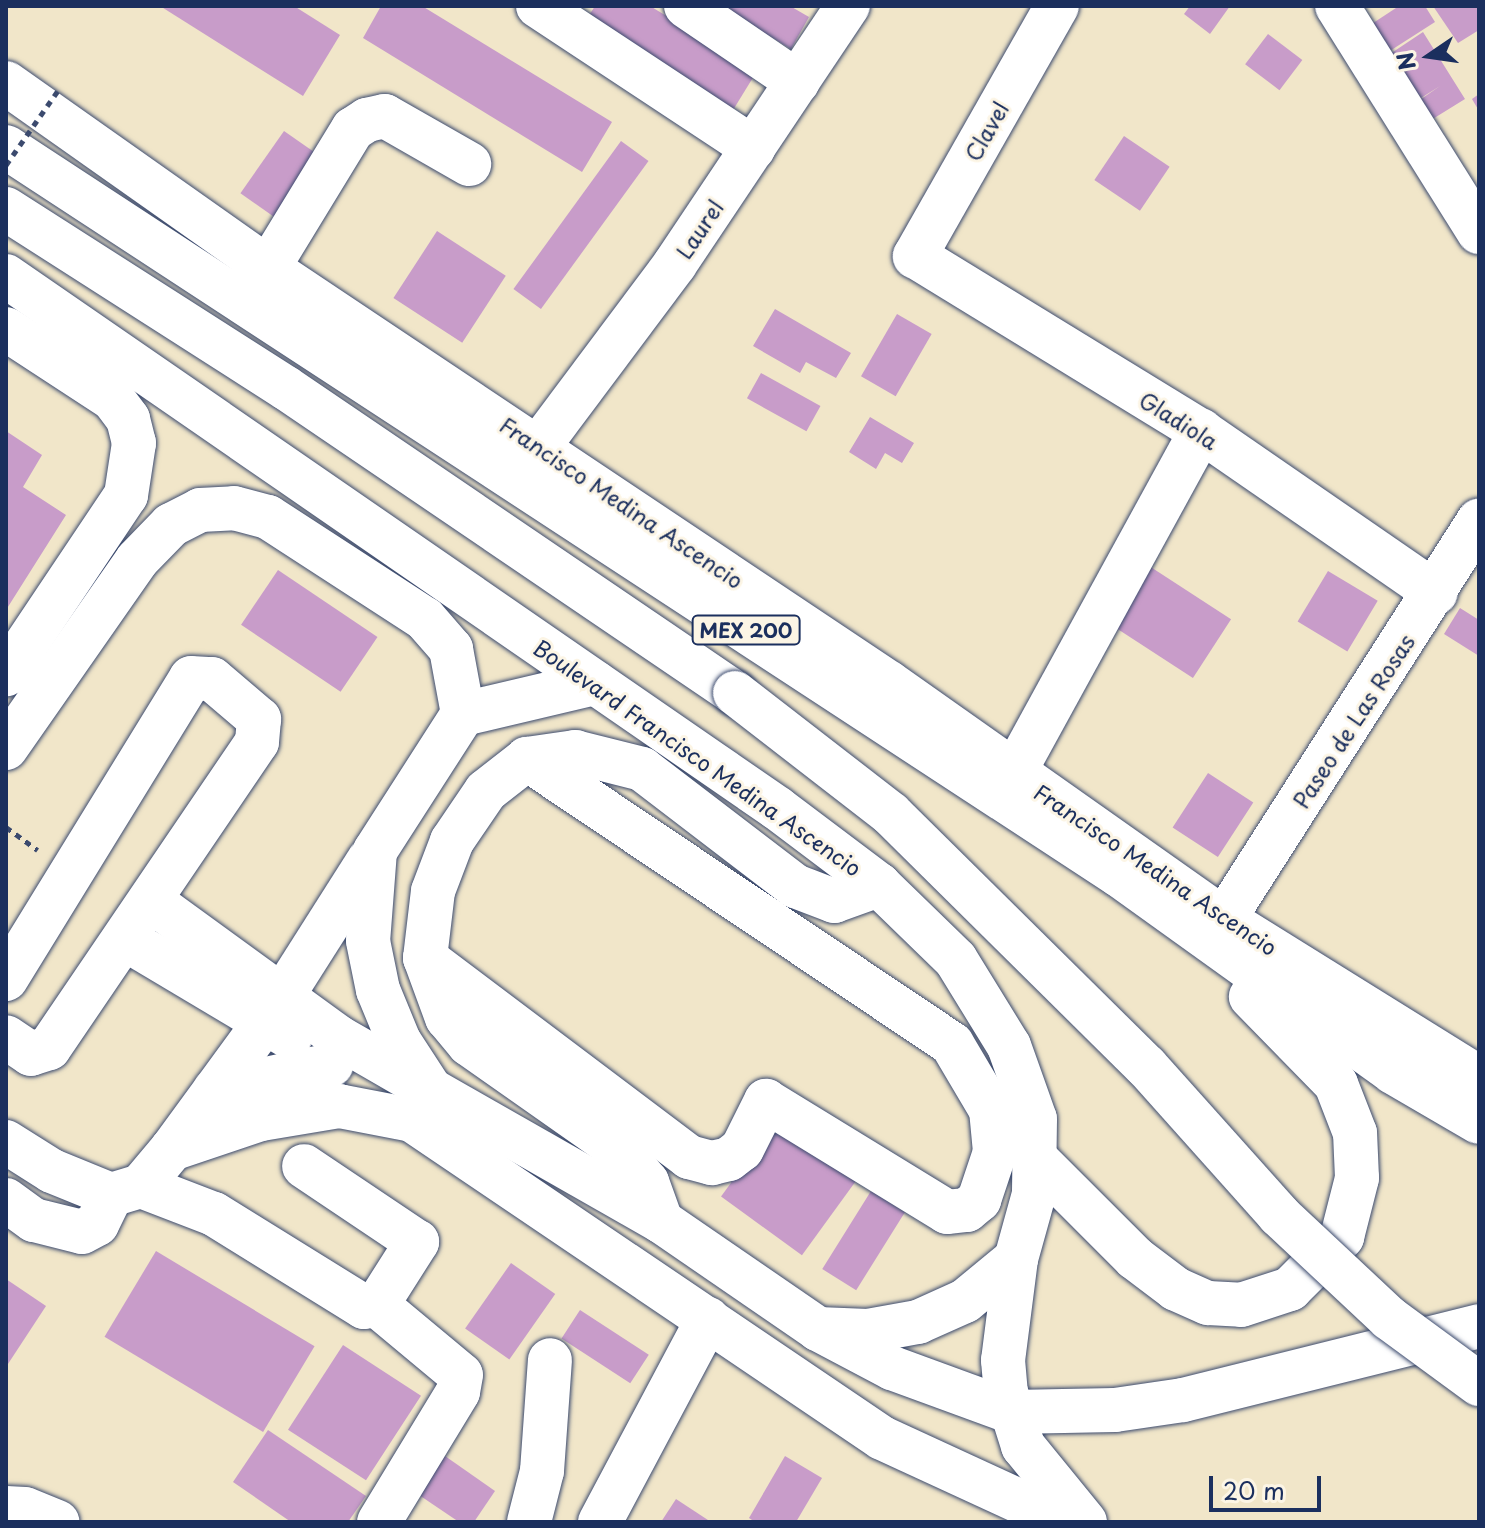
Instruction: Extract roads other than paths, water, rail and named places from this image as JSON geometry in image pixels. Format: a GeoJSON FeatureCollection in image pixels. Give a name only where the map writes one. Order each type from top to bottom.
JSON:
{"type":"FeatureCollection","features":[{"type":"Feature","properties":{"kind":"main road"},"geometry":{"type":"LineString","coordinates":[[686,6],[798,82]]}},
{"type":"Feature","properties":{"kind":"main road","name":"Clavel"},"geometry":{"type":"LineString","coordinates":[[915,256],[1057,6]]}},
{"type":"Feature","properties":{"kind":"main road"},"geometry":{"type":"LineString","coordinates":[[1339,7],[1479,232]]}},
{"type":"Feature","properties":{"kind":"main road"},"geometry":{"type":"LineString","coordinates":[[547,9],[753,148]]}},
{"type":"Feature","properties":{"kind":"main road","name":"Laurel"},"geometry":{"type":"LineString","coordinates":[[539,446],[675,264],[798,82],[835,11]]}},
{"type":"Feature","properties":{"kind":"main road","name":"Francisco Medina Ascencio"},"geometry":{"type":"LineString","coordinates":[[6,83],[268,268],[539,446],[1015,771],[1224,919],[1479,1078]]}},
{"type":"Feature","properties":{"kind":"main road"},"geometry":{"type":"LineString","coordinates":[[268,268],[353,129],[367,120],[385,116],[469,164]]}},
{"type":"Feature","properties":{"kind":"main road","name":"Francisco Medina Ascencio"},"geometry":{"type":"LineString","coordinates":[[6,147],[1119,875],[1393,1072],[1479,1122]]}},
{"type":"Feature","properties":{"kind":"main road","name":"MEX 200"},"geometry":{"type":"LineString","coordinates":[[6,209],[286,388],[735,693],[891,814],[1146,1066],[1279,1215],[1389,1318],[1479,1384]]}},
{"type":"Feature","properties":{"kind":"main road","name":"Gladiola"},"geometry":{"type":"LineString","coordinates":[[915,256],[1201,431],[1436,593]]}},
{"type":"Feature","properties":{"kind":"main road","name":"Boulevard Francisco Medina Ascencio"},"geometry":{"type":"LineString","coordinates":[[6,276],[595,683],[879,885],[956,960],[1009,1046],[1035,1119],[1038,1161],[1016,1259],[1003,1360],[1012,1412],[1035,1465],[1085,1522]]}},
{"type":"Feature","properties":{"kind":"main road"},"geometry":{"type":"LineString","coordinates":[[6,329],[113,399],[128,419],[134,443],[126,495],[6,674]]}},
{"type":"Feature","properties":{"kind":"main road"},"geometry":{"type":"LineString","coordinates":[[1015,771],[1201,431]]}},
{"type":"Feature","properties":{"kind":"main road"},"geometry":{"type":"LineString","coordinates":[[6,748],[159,535],[183,518],[216,508],[268,517],[425,619],[451,649],[463,714],[274,1009],[172,1149],[126,1190],[97,1224],[82,1232],[34,1220],[6,1200]]}},
{"type":"Feature","properties":{"kind":"main road","name":"Paseo de Las Rosas"},"geometry":{"type":"LineString","coordinates":[[1224,919],[1436,593],[1479,521]]}},
{"type":"Feature","properties":{"kind":"main road"},"geometry":{"type":"LineString","coordinates":[[6,979],[191,678],[212,679],[259,719],[257,742],[127,940],[49,1048],[31,1054],[6,1037]]}},
{"type":"Feature","properties":{"kind":"main road"},"geometry":{"type":"LineString","coordinates":[[463,714],[595,683]]}},
{"type":"Feature","properties":{"kind":"main road"},"geometry":{"type":"LineString","coordinates":[[661,1221],[647,1182],[617,1148],[469,1044],[447,1018],[425,958],[433,891],[452,841],[486,791],[527,759],[575,752],[642,769],[712,818],[765,867],[834,901],[879,885]]}},
{"type":"Feature","properties":{"kind":"main road"},"geometry":{"type":"LineString","coordinates":[[425,958],[689,1157],[712,1163],[729,1159],[742,1149],[766,1101],[947,1212],[967,1210],[979,1200],[995,1152],[991,1110],[952,1044],[527,759]]}},
{"type":"Feature","properties":{"kind":"main road"},"geometry":{"type":"LineString","coordinates":[[375,851],[368,930],[372,968],[422,1105]]}},
{"type":"Feature","properties":{"kind":"main road"},"geometry":{"type":"LineString","coordinates":[[1038,1161],[1135,1258],[1176,1289],[1208,1303],[1241,1305],[1290,1289],[1342,1237],[1351,1210],[1357,1178],[1355,1133],[1336,1084],[1270,1015],[1119,875]]}},
{"type":"Feature","properties":{"kind":"main road"},"geometry":{"type":"LineString","coordinates":[[151,901],[274,1009],[331,1065],[422,1105],[661,1221],[818,1329],[892,1368],[1012,1412],[1115,1410],[1183,1400],[1479,1326]]}},
{"type":"Feature","properties":{"kind":"main road"},"geometry":{"type":"LineString","coordinates":[[127,940],[338,1037],[422,1105],[708,1319],[882,1438],[1065,1522]]}},
{"type":"Feature","properties":{"kind":"main road"},"geometry":{"type":"LineString","coordinates":[[215,1090],[331,1065]]}},
{"type":"Feature","properties":{"kind":"main road"},"geometry":{"type":"LineString","coordinates":[[172,1149],[236,1126],[314,1108],[422,1105]]}},
{"type":"Feature","properties":{"kind":"main road"},"geometry":{"type":"LineString","coordinates":[[6,1142],[52,1171],[214,1214],[364,1307],[377,1305],[461,1375],[458,1392],[379,1522]]}},
{"type":"Feature","properties":{"kind":"main road"},"geometry":{"type":"LineString","coordinates":[[304,1166],[417,1242],[377,1305]]}},
{"type":"Feature","properties":{"kind":"main road"},"geometry":{"type":"LineString","coordinates":[[818,1329],[868,1331],[918,1322],[965,1301],[1016,1259]]}},
{"type":"Feature","properties":{"kind":"main road"},"geometry":{"type":"LineString","coordinates":[[600,1522],[708,1319]]}},
{"type":"Feature","properties":{"kind":"main road"},"geometry":{"type":"LineString","coordinates":[[529,1522],[542,1471],[550,1360]]}},
{"type":"Feature","properties":{"kind":"main road"},"geometry":{"type":"LineString","coordinates":[[6,1508],[25,1509],[58,1522]]}}]}
